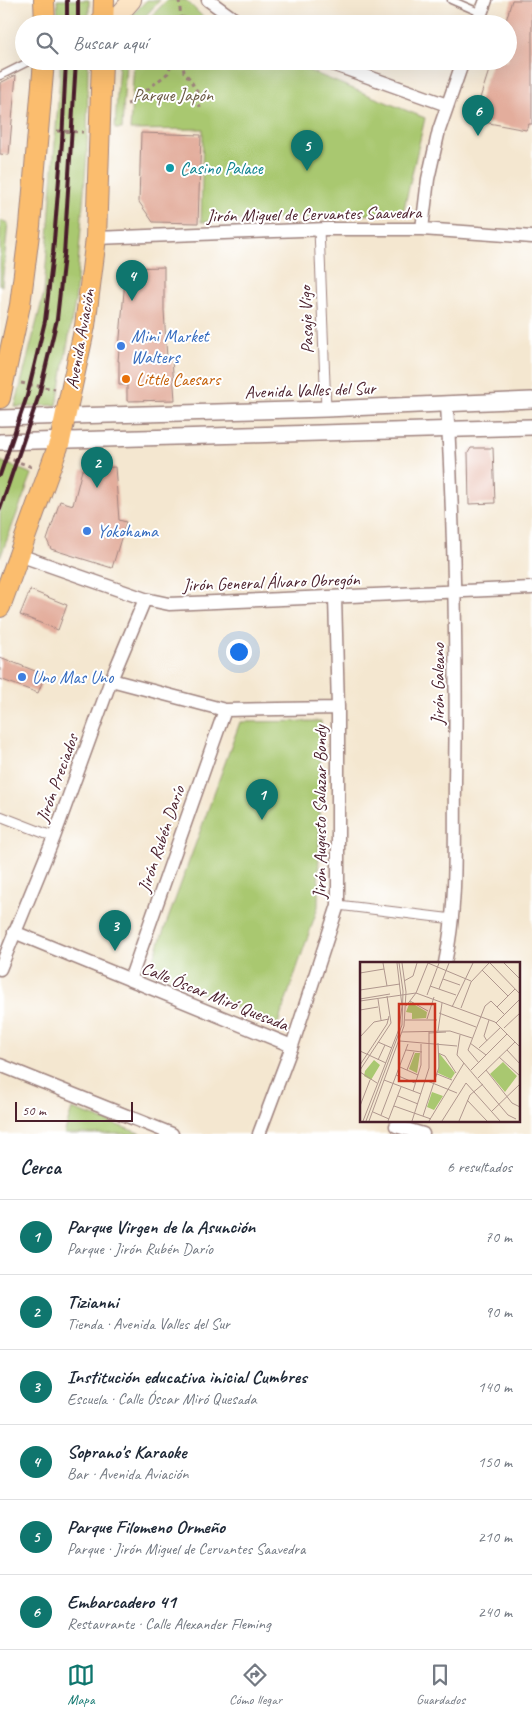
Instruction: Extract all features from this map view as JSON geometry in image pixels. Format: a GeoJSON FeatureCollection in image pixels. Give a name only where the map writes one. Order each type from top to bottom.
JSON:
{"type":"FeatureCollection","features":[{"type":"Feature","properties":{"kind":"main road"},"geometry":{"type":"LineString","coordinates":[[44,0],[45,15]]}},
{"type":"Feature","properties":{"kind":"main road"},"geometry":{"type":"LineString","coordinates":[[103,15],[104,0]]}},
{"type":"Feature","properties":{"kind":"main road"},"geometry":{"type":"LineString","coordinates":[[119,15],[132,0]]}},
{"type":"Feature","properties":{"kind":"main road"},"geometry":{"type":"LineString","coordinates":[[0,398],[20,305],[30,226],[43,70]]}},
{"type":"Feature","properties":{"kind":"main road","name":"Avenida Aviación"},"geometry":{"type":"LineString","coordinates":[[0,607],[60,441],[85,326],[96,238],[102,70]]}},
{"type":"Feature","properties":{"kind":"street"},"geometry":{"type":"LineString","coordinates":[[208,0],[229,15]]}},
{"type":"Feature","properties":{"kind":"street"},"geometry":{"type":"LineString","coordinates":[[480,15],[486,0]]}},
{"type":"Feature","properties":{"kind":"street"},"geometry":{"type":"LineString","coordinates":[[349,70],[447,105]]}},
{"type":"Feature","properties":{"kind":"street"},"geometry":{"type":"LineString","coordinates":[[422,229],[429,172],[439,130],[460,70]]}},
{"type":"Feature","properties":{"kind":"street","name":"Jirón Miguel de Cervantes Saavedra"},"geometry":{"type":"LineString","coordinates":[[96,238],[319,229],[422,229],[532,237]]}},
{"type":"Feature","properties":{"kind":"street","name":"Pasaje Vigo"},"geometry":{"type":"LineString","coordinates":[[319,229],[326,409]]}},
{"type":"Feature","properties":{"kind":"street","name":"Avenida Valles del Sur"},"geometry":{"type":"LineString","coordinates":[[0,418],[326,409],[532,400]]}},
{"type":"Feature","properties":{"kind":"street","name":"Jirón Galeano"},"geometry":{"type":"LineString","coordinates":[[445,962],[453,919],[455,869],[454,592],[447,404]]}},
{"type":"Feature","properties":{"kind":"street"},"geometry":{"type":"LineString","coordinates":[[0,442],[532,427]]}},
{"type":"Feature","properties":{"kind":"street","name":"Jirón General Álvaro Obregón"},"geometry":{"type":"LineString","coordinates":[[19,555],[145,599],[170,604],[532,588]]}},
{"type":"Feature","properties":{"kind":"street","name":"Jirón Augusto Salazar Bondy"},"geometry":{"type":"LineString","coordinates":[[259,1134],[292,1046],[338,905],[338,708],[334,596]]}},
{"type":"Feature","properties":{"kind":"street","name":"Jirón Preciados"},"geometry":{"type":"LineString","coordinates":[[0,968],[54,837],[111,680],[145,599]]}},
{"type":"Feature","properties":{"kind":"street"},"geometry":{"type":"LineString","coordinates":[[111,680],[225,710],[338,708]]}},
{"type":"Feature","properties":{"kind":"street","name":"Jirón Rubén Darío"},"geometry":{"type":"LineString","coordinates":[[130,980],[225,710]]}},
{"type":"Feature","properties":{"kind":"street"},"geometry":{"type":"LineString","coordinates":[[0,816],[54,837]]}},
{"type":"Feature","properties":{"kind":"street"},"geometry":{"type":"LineString","coordinates":[[338,905],[453,919]]}},
{"type":"Feature","properties":{"kind":"street","name":"Calle Óscar Miró Quesada"},"geometry":{"type":"LineString","coordinates":[[14,932],[292,1046]]}},
{"type":"Feature","properties":{"kind":"street"},"geometry":{"type":"LineString","coordinates":[[0,1065],[172,1134]]}},
{"type":"Feature","properties":{"kind":"street"},"geometry":{"type":"LineString","coordinates":[[396,1127],[423,1134]]}},
{"type":"Feature","properties":{"kind":"lane"},"geometry":{"type":"LineString","coordinates":[[451,0],[474,15]]}},
{"type":"Feature","properties":{"kind":"lane"},"geometry":{"type":"LineString","coordinates":[[0,76],[15,68]]}},
{"type":"Feature","properties":{"kind":"path"},"geometry":{"type":"LineString","coordinates":[[179,0],[181,15]]}},
{"type":"Feature","properties":{"kind":"path"},"geometry":{"type":"LineString","coordinates":[[127,104],[132,103],[168,73],[169,70]]}},
{"type":"Feature","properties":{"kind":"path"},"geometry":{"type":"LineString","coordinates":[[184,70],[197,91],[200,107]]}},
{"type":"Feature","properties":{"kind":"path"},"geometry":{"type":"LineString","coordinates":[[57,131],[86,132]]}},
{"type":"Feature","properties":{"kind":"path"},"geometry":{"type":"LineString","coordinates":[[21,383],[60,390]]}},
{"type":"Feature","properties":{"kind":"path"},"geometry":{"type":"LineString","coordinates":[[0,456],[32,467]]}},
{"type":"Feature","properties":{"kind":"green space"},"geometry":{"type":"Polygon","coordinates":[[[57,0],[89,0],[89,15],[58,15],[57,0]]]}},
{"type":"Feature","properties":{"kind":"green space"},"geometry":{"type":"Polygon","coordinates":[[[147,0],[160,0],[146,15],[132,15],[147,0]]]}},
{"type":"Feature","properties":{"kind":"green space"},"geometry":{"type":"Polygon","coordinates":[[[167,0],[186,0],[201,15],[153,15],[167,0]]]}},
{"type":"Feature","properties":{"kind":"green space"},"geometry":{"type":"Polygon","coordinates":[[[60,70],[88,70],[87,153],[75,302],[57,405],[15,407],[44,293],[60,70]]]}},
{"type":"Feature","properties":{"kind":"green space"},"geometry":{"type":"Polygon","coordinates":[[[118,70],[125,70],[122,129],[115,129],[118,70]]]}},
{"type":"Feature","properties":{"kind":"green space","name":"Parque Japón"},"geometry":{"type":"Polygon","coordinates":[[[133,70],[307,70],[425,118],[403,213],[201,222],[203,129],[130,130],[133,70]]]}},
{"type":"Feature","properties":{"kind":"green space"},"geometry":{"type":"Polygon","coordinates":[[[0,220],[8,223],[2,286],[0,285],[0,220]]]}},
{"type":"Feature","properties":{"kind":"green space"},"geometry":{"type":"Polygon","coordinates":[[[0,461],[32,474],[0,558],[0,461]]]}},
{"type":"Feature","properties":{"kind":"green space"},"geometry":{"type":"Polygon","coordinates":[[[321,721],[318,907],[277,1026],[149,971],[240,722],[321,721]]]}},
{"type":"Feature","properties":{"kind":"green space"},"geometry":{"type":"Polygon","coordinates":[[[72,1109],[142,1134],[64,1134],[72,1109]]]}},
{"type":"Feature","properties":{"kind":"building"},"geometry":{"type":"Polygon","coordinates":[[[512,0],[532,0],[532,124],[529,124],[526,130],[473,120],[489,70],[517,70],[517,15],[508,15],[512,0]]]}},
{"type":"Feature","properties":{"kind":"building"},"geometry":{"type":"Polygon","coordinates":[[[16,75],[9,155],[0,154],[0,83],[16,75]]]}},
{"type":"Feature","properties":{"kind":"building","name":"Casino Palace"},"geometry":{"type":"Polygon","coordinates":[[[141,133],[201,135],[198,223],[153,222],[139,202],[141,133]]]}},
{"type":"Feature","properties":{"kind":"building"},"geometry":{"type":"Polygon","coordinates":[[[164,267],[167,359],[172,359],[175,400],[127,401],[127,385],[119,385],[118,361],[126,268],[164,267]]]}},
{"type":"Feature","properties":{"kind":"building"},"geometry":{"type":"Polygon","coordinates":[[[471,448],[493,448],[495,503],[469,504],[468,453],[471,448]]]}},
{"type":"Feature","properties":{"kind":"building","name":"Yokohama"},"geometry":{"type":"Polygon","coordinates":[[[115,467],[119,520],[126,522],[112,568],[51,549],[47,540],[60,501],[73,505],[82,470],[115,467]]]}},
{"type":"Feature","properties":{"kind":"building"},"geometry":{"type":"Polygon","coordinates":[[[30,590],[67,605],[58,630],[20,615],[30,590]]]}},
{"type":"Feature","properties":{"kind":"building","name":"Uno Mas Uno"},"geometry":{"type":"Polygon","coordinates":[[[0,657],[45,675],[38,693],[0,679],[0,657]]]}},
{"type":"Feature","properties":{"kind":"railway"},"geometry":{"type":"LineString","coordinates":[[67,0],[67,15]]}},
{"type":"Feature","properties":{"kind":"railway"},"geometry":{"type":"LineString","coordinates":[[78,0],[78,15]]}},
{"type":"Feature","properties":{"kind":"railway"},"geometry":{"type":"LineString","coordinates":[[0,475],[27,396],[45,321],[53,253],[66,70]]}},
{"type":"Feature","properties":{"kind":"railway"},"geometry":{"type":"LineString","coordinates":[[0,509],[39,395],[57,319],[64,255],[75,70]]}},
{"type":"Feature","properties":{"kind":"place","name":"Embarcadero 41"},"geometry":{"type":"Point","coordinates":[478,136]}},
{"type":"Feature","properties":{"kind":"place","name":"Casino Palace"},"geometry":{"type":"Point","coordinates":[170,168]}},
{"type":"Feature","properties":{"kind":"place","name":"Parque Filomeno Ormeño"},"geometry":{"type":"Point","coordinates":[307,171]}},
{"type":"Feature","properties":{"kind":"place","name":"Soprano's Karaoke"},"geometry":{"type":"Point","coordinates":[132,301]}},
{"type":"Feature","properties":{"kind":"place","name":"Mini Market Walters"},"geometry":{"type":"Point","coordinates":[121,346]}},
{"type":"Feature","properties":{"kind":"place","name":"Little Caesars"},"geometry":{"type":"Point","coordinates":[126,379]}},
{"type":"Feature","properties":{"kind":"place","name":"Tizianni"},"geometry":{"type":"Point","coordinates":[97,488]}},
{"type":"Feature","properties":{"kind":"place","name":"Yokohama"},"geometry":{"type":"Point","coordinates":[87,531]}},
{"type":"Feature","properties":{"kind":"place","name":"Uno Mas Uno"},"geometry":{"type":"Point","coordinates":[22,677]}},
{"type":"Feature","properties":{"kind":"place","name":"Parque Virgen de la Asunción"},"geometry":{"type":"Point","coordinates":[262,820]}},
{"type":"Feature","properties":{"kind":"place","name":"Institución educativa inicial Cumbres"},"geometry":{"type":"Point","coordinates":[115,951]}}]}
